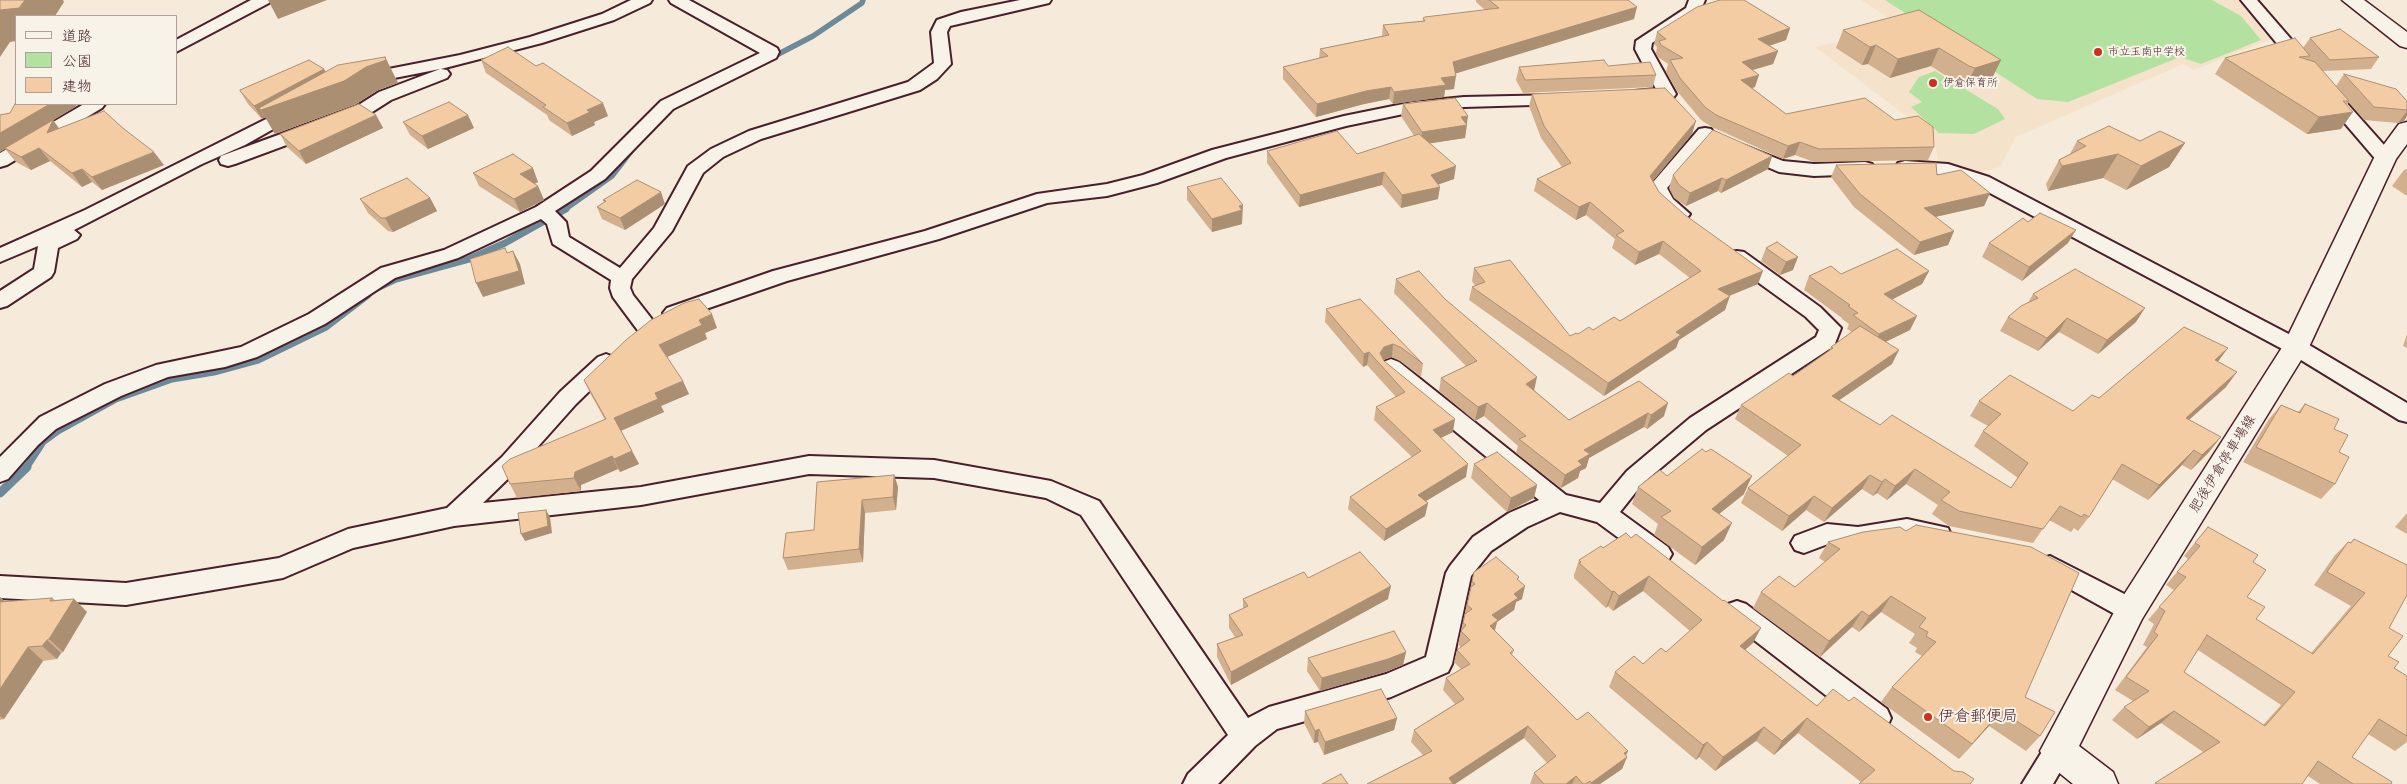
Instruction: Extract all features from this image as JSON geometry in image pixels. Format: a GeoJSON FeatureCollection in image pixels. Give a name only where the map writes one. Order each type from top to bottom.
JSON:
{"type":"FeatureCollection","features":[{"type":"Feature","properties":{"kind":"main road"},"geometry":{"type":"LineString","coordinates":[[2352,0],[2407,42]]}},
{"type":"Feature","properties":{"kind":"main road","name":"肥後伊倉停車場線"},"geometry":{"type":"LineString","coordinates":[[2058,751],[2131,610],[2296,347],[2385,158],[2407,129]]}},
{"type":"Feature","properties":{"kind":"main road"},"geometry":{"type":"LineString","coordinates":[[2058,751],[2100,784]]}},
{"type":"Feature","properties":{"kind":"street"},"geometry":{"type":"LineString","coordinates":[[178,46],[263,0]]}},
{"type":"Feature","properties":{"kind":"street"},"geometry":{"type":"LineString","coordinates":[[0,301],[44,272],[48,245],[220,163],[363,110],[385,96],[536,40],[608,17],[644,0]]}},
{"type":"Feature","properties":{"kind":"street"},"geometry":{"type":"LineString","coordinates":[[0,473],[30,438],[48,423],[113,390],[164,370],[225,359],[249,352],[317,319],[388,273],[451,254],[548,216],[598,175],[668,105],[770,54],[771,52],[677,0]]}},
{"type":"Feature","properties":{"kind":"street"},"geometry":{"type":"LineString","coordinates":[[634,337],[620,288],[622,278],[662,231],[695,170],[717,153],[755,135],[914,86],[931,76],[943,64],[939,32],[943,23],[961,17],[1043,0]]}},
{"type":"Feature","properties":{"kind":"street"},"geometry":{"type":"LineString","coordinates":[[1697,0],[1692,12],[1644,41],[1643,49],[1698,123]]}},
{"type":"Feature","properties":{"kind":"street"},"geometry":{"type":"LineString","coordinates":[[2250,0],[2385,158]]}},
{"type":"Feature","properties":{"kind":"street"},"geometry":{"type":"LineString","coordinates":[[345,83],[461,60],[536,40]]}},
{"type":"Feature","properties":{"kind":"street"},"geometry":{"type":"LineString","coordinates":[[1619,96],[1698,123],[1779,166],[1814,170],[1924,167],[1948,170],[1982,181],[2296,347],[2407,414]]}},
{"type":"Feature","properties":{"kind":"street"},"geometry":{"type":"LineString","coordinates":[[454,516],[510,463],[568,398],[634,337],[681,310],[780,276],[932,235],[1044,198],[1107,190],[1133,184],[1219,154],[1344,121],[1413,107],[1464,102],[1580,99]]}},
{"type":"Feature","properties":{"kind":"street"},"geometry":{"type":"LineString","coordinates":[[0,256],[92,214],[195,160],[239,141],[307,102]]}},
{"type":"Feature","properties":{"kind":"street"},"geometry":{"type":"LineString","coordinates":[[0,161],[94,105]]}},
{"type":"Feature","properties":{"kind":"street"},"geometry":{"type":"LineString","coordinates":[[1696,228],[1666,203],[1656,188],[1698,123]]}},
{"type":"Feature","properties":{"kind":"street"},"geometry":{"type":"LineString","coordinates":[[548,216],[560,240],[622,278]]}},
{"type":"Feature","properties":{"kind":"street"},"geometry":{"type":"LineString","coordinates":[[1605,514],[1635,477],[1698,424],[1826,341],[1830,328],[1813,312],[1720,244]]}},
{"type":"Feature","properties":{"kind":"street"},"geometry":{"type":"LineString","coordinates":[[1391,367],[1558,502],[1605,514],[1676,567]]}},
{"type":"Feature","properties":{"kind":"street"},"geometry":{"type":"LineString","coordinates":[[0,587],[126,594],[283,568],[348,539],[454,516],[640,496],[809,465],[934,469],[1051,490],[1090,508],[1245,737]]}},
{"type":"Feature","properties":{"kind":"street"},"geometry":{"type":"LineString","coordinates":[[1198,784],[1245,737],[1269,719],[1391,685],[1438,664],[1459,573],[1482,544],[1518,520],[1558,502]]}},
{"type":"Feature","properties":{"kind":"street"},"geometry":{"type":"LineString","coordinates":[[1804,542],[1827,534],[1858,537],[1907,529],[1966,541]]}},
{"type":"Feature","properties":{"kind":"street"},"geometry":{"type":"LineString","coordinates":[[2033,556],[2131,610]]}},
{"type":"Feature","properties":{"kind":"street"},"geometry":{"type":"LineString","coordinates":[[1723,602],[1895,731]]}},
{"type":"Feature","properties":{"kind":"street"},"geometry":{"type":"LineString","coordinates":[[2037,784],[2058,751]]}},
{"type":"Feature","properties":{"kind":"shaded area","name":"市立玉南中学校"},"geometry":{"type":"Polygon","coordinates":[[[1861,0],[2244,0],[2272,39],[2194,70],[2183,64],[2016,137],[2000,167],[1976,173],[1938,163],[1934,137],[1815,47],[1903,27],[1861,0]]]}},
{"type":"Feature","properties":{"kind":"green space","name":"市立玉南中学校"},"geometry":{"type":"Polygon","coordinates":[[[1885,0],[2212,0],[2241,16],[2261,40],[2201,64],[2180,57],[2068,102],[2037,99],[1885,0]]]}},
{"type":"Feature","properties":{"kind":"green space"},"geometry":{"type":"Polygon","coordinates":[[[1935,71],[1998,109],[2005,119],[1974,134],[1939,133],[1911,107],[1922,102],[1909,92],[1919,77],[1935,71]]]}},
{"type":"Feature","properties":{"kind":"building"},"geometry":{"type":"Polygon","coordinates":[[[0,0],[25,0],[19,8],[0,10],[0,0]]]}},
{"type":"Feature","properties":{"kind":"building"},"geometry":{"type":"Polygon","coordinates":[[[1489,0],[1628,0],[1637,7],[1453,62],[1456,76],[1441,78],[1446,85],[1394,92],[1391,87],[1366,91],[1317,104],[1283,67],[1328,56],[1320,49],[1389,35],[1383,25],[1425,21],[1423,18],[1425,17],[1499,8],[1489,0]]]}},
{"type":"Feature","properties":{"kind":"building"},"geometry":{"type":"Polygon","coordinates":[[[1720,0],[1744,0],[1790,28],[1758,39],[1778,51],[1742,62],[1759,75],[1741,80],[1786,114],[1865,98],[1895,120],[1918,116],[1933,127],[1934,147],[1819,149],[1800,142],[1788,146],[1716,115],[1705,107],[1680,78],[1670,60],[1683,58],[1661,45],[1659,41],[1666,39],[1657,32],[1697,7],[1720,0]]]}},
{"type":"Feature","properties":{"kind":"building"},"geometry":{"type":"Polygon","coordinates":[[[1919,10],[2001,60],[1975,68],[1939,48],[1898,59],[1876,45],[1870,47],[1843,30],[1919,10]]]}},
{"type":"Feature","properties":{"kind":"building"},"geometry":{"type":"Polygon","coordinates":[[[2340,29],[2379,57],[2330,60],[2310,38],[2340,29]]]}},
{"type":"Feature","properties":{"kind":"building"},"geometry":{"type":"Polygon","coordinates":[[[2295,38],[2310,56],[2299,57],[2315,62],[2349,101],[2343,101],[2353,112],[2319,117],[2225,58],[2295,38]]]}},
{"type":"Feature","properties":{"kind":"building"},"geometry":{"type":"Polygon","coordinates":[[[508,47],[536,66],[543,63],[603,103],[587,110],[590,112],[567,123],[543,107],[546,105],[481,60],[508,47]]]}},
{"type":"Feature","properties":{"kind":"building"},"geometry":{"type":"Polygon","coordinates":[[[385,57],[386,60],[366,67],[344,81],[261,110],[259,108],[338,65],[385,57]]]}},
{"type":"Feature","properties":{"kind":"building"},"geometry":{"type":"Polygon","coordinates":[[[309,60],[324,69],[254,106],[240,91],[240,90],[309,60]]]}},
{"type":"Feature","properties":{"kind":"building"},"geometry":{"type":"Polygon","coordinates":[[[1604,60],[1608,66],[1650,62],[1656,75],[1525,80],[1519,67],[1604,60]]]}},
{"type":"Feature","properties":{"kind":"building"},"geometry":{"type":"Polygon","coordinates":[[[2344,74],[2396,89],[2407,101],[2407,110],[2374,107],[2344,74]]]}},
{"type":"Feature","properties":{"kind":"building"},"geometry":{"type":"Polygon","coordinates":[[[1665,88],[1696,121],[1650,176],[1659,192],[1685,215],[1763,271],[1718,289],[1730,296],[1676,332],[1681,335],[1608,383],[1472,287],[1485,282],[1474,268],[1510,260],[1570,336],[1578,334],[1589,327],[1593,330],[1614,317],[1620,321],[1701,271],[1663,241],[1639,252],[1616,235],[1624,231],[1590,202],[1579,207],[1537,179],[1571,163],[1544,126],[1532,94],[1665,88]]]}},
{"type":"Feature","properties":{"kind":"building"},"geometry":{"type":"Polygon","coordinates":[[[1455,98],[1468,116],[1461,117],[1467,125],[1422,132],[1403,104],[1455,98]]]}},
{"type":"Feature","properties":{"kind":"building"},"geometry":{"type":"Polygon","coordinates":[[[449,102],[468,115],[422,136],[403,122],[449,102]]]}},
{"type":"Feature","properties":{"kind":"building"},"geometry":{"type":"Polygon","coordinates":[[[15,104],[48,105],[0,133],[0,115],[10,113],[15,104]]]}},
{"type":"Feature","properties":{"kind":"building"},"geometry":{"type":"Polygon","coordinates":[[[359,104],[376,115],[299,151],[280,134],[359,104]]]}},
{"type":"Feature","properties":{"kind":"building"},"geometry":{"type":"Polygon","coordinates":[[[104,111],[154,152],[92,177],[82,169],[72,173],[39,148],[21,157],[5,148],[53,120],[47,133],[104,111]]]}},
{"type":"Feature","properties":{"kind":"building"},"geometry":{"type":"Polygon","coordinates":[[[2109,126],[2140,141],[2160,131],[2185,143],[2141,166],[2118,154],[2062,166],[2059,160],[2086,146],[2077,141],[2109,126]]]}},
{"type":"Feature","properties":{"kind":"building"},"geometry":{"type":"Polygon","coordinates":[[[1713,130],[1772,156],[1726,180],[1722,178],[1690,193],[1679,185],[1673,175],[1713,130]]]}},
{"type":"Feature","properties":{"kind":"building"},"geometry":{"type":"Polygon","coordinates":[[[1337,131],[1357,154],[1419,134],[1456,166],[1431,175],[1440,187],[1402,195],[1384,172],[1300,195],[1267,151],[1337,131]]]}},
{"type":"Feature","properties":{"kind":"building"},"geometry":{"type":"Polygon","coordinates":[[[513,154],[533,168],[520,174],[538,186],[514,199],[473,173],[513,154]]]}},
{"type":"Feature","properties":{"kind":"building"},"geometry":{"type":"Polygon","coordinates":[[[1936,163],[1937,175],[1961,170],[1990,193],[1924,208],[1954,231],[1920,242],[1860,194],[1836,165],[1936,163]]]}},
{"type":"Feature","properties":{"kind":"building"},"geometry":{"type":"Polygon","coordinates":[[[407,178],[430,198],[385,218],[381,218],[360,199],[407,178]]]}},
{"type":"Feature","properties":{"kind":"building"},"geometry":{"type":"Polygon","coordinates":[[[1221,178],[1243,205],[1239,206],[1242,210],[1212,219],[1187,187],[1221,178]]]}},
{"type":"Feature","properties":{"kind":"building"},"geometry":{"type":"Polygon","coordinates":[[[637,180],[661,192],[620,218],[597,207],[606,201],[603,200],[637,180]]]}},
{"type":"Feature","properties":{"kind":"building"},"geometry":{"type":"Polygon","coordinates":[[[2040,213],[2076,230],[2029,267],[1989,243],[2023,218],[2028,222],[2040,213]]]}},
{"type":"Feature","properties":{"kind":"building"},"geometry":{"type":"Polygon","coordinates":[[[1777,242],[1798,257],[1786,262],[1766,248],[1777,242]]]}},
{"type":"Feature","properties":{"kind":"building"},"geometry":{"type":"Polygon","coordinates":[[[505,248],[507,253],[513,251],[519,271],[476,283],[470,259],[505,248]]]}},
{"type":"Feature","properties":{"kind":"building"},"geometry":{"type":"Polygon","coordinates":[[[1897,249],[1929,271],[1884,294],[1917,316],[1879,334],[1853,315],[1858,313],[1848,306],[1850,305],[1809,276],[1831,266],[1841,274],[1897,249]]]}},
{"type":"Feature","properties":{"kind":"building"},"geometry":{"type":"Polygon","coordinates":[[[2075,269],[2145,308],[2107,340],[2067,318],[2047,338],[2008,317],[2021,306],[2038,298],[2033,294],[2075,269]]]}},
{"type":"Feature","properties":{"kind":"building"},"geometry":{"type":"Polygon","coordinates":[[[1419,271],[1445,299],[1537,377],[1526,384],[1569,420],[1639,381],[1668,403],[1651,415],[1648,413],[1584,450],[1590,454],[1578,461],[1582,465],[1565,475],[1519,439],[1526,436],[1487,403],[1478,407],[1441,378],[1477,361],[1396,279],[1419,271]]]}},
{"type":"Feature","properties":{"kind":"building"},"geometry":{"type":"Polygon","coordinates":[[[699,299],[712,314],[699,320],[702,325],[659,345],[683,381],[655,393],[658,399],[614,418],[632,451],[614,459],[612,456],[575,472],[574,478],[510,484],[502,466],[510,459],[606,419],[584,380],[626,340],[651,320],[684,303],[699,299]]]}},
{"type":"Feature","properties":{"kind":"building"},"geometry":{"type":"Polygon","coordinates":[[[1360,299],[1423,364],[1402,348],[1393,344],[1384,347],[1380,353],[1384,361],[1455,419],[1433,430],[1468,464],[1418,495],[1428,503],[1386,529],[1350,497],[1421,451],[1376,407],[1405,392],[1369,352],[1364,354],[1326,309],[1360,299]]]}},
{"type":"Feature","properties":{"kind":"building"},"geometry":{"type":"Polygon","coordinates":[[[1860,326],[1899,350],[1832,396],[1880,425],[1892,415],[2011,488],[2028,463],[1983,431],[2001,414],[1979,401],[2010,375],[2073,411],[2092,395],[2099,398],[2184,327],[2228,348],[2215,360],[2237,372],[2186,418],[2221,437],[2202,455],[2194,450],[2159,485],[2122,464],[2089,517],[2084,514],[2082,517],[2060,506],[2043,529],[1959,511],[1941,500],[1950,492],[1915,469],[1895,486],[1885,479],[1882,482],[1870,475],[1832,508],[1814,496],[1789,516],[1748,488],[1801,445],[1741,405],[1789,373],[1793,376],[1860,326]]]}},
{"type":"Feature","properties":{"kind":"building"},"geometry":{"type":"Polygon","coordinates":[[[2305,404],[2339,419],[2334,429],[2348,435],[2339,452],[2349,457],[2335,484],[2256,447],[2281,405],[2300,413],[2305,404]]]}},
{"type":"Feature","properties":{"kind":"building"},"geometry":{"type":"Polygon","coordinates":[[[1702,449],[1706,452],[1711,449],[1752,476],[1712,509],[1732,523],[1702,547],[1661,517],[1671,511],[1638,487],[1660,470],[1667,476],[1702,449]]]}},
{"type":"Feature","properties":{"kind":"building"},"geometry":{"type":"Polygon","coordinates":[[[1497,452],[1537,485],[1511,498],[1474,464],[1497,452]]]}},
{"type":"Feature","properties":{"kind":"building"},"geometry":{"type":"Polygon","coordinates":[[[894,475],[893,497],[862,500],[859,549],[783,558],[786,533],[814,530],[817,482],[894,475]]]}},
{"type":"Feature","properties":{"kind":"building"},"geometry":{"type":"Polygon","coordinates":[[[546,510],[548,526],[521,534],[518,513],[546,510]]]}},
{"type":"Feature","properties":{"kind":"building"},"geometry":{"type":"Polygon","coordinates":[[[1916,525],[2031,547],[2079,573],[2025,697],[2055,712],[2040,736],[2001,711],[1972,744],[1892,687],[1936,642],[1926,636],[1928,632],[1919,627],[1926,618],[1891,596],[1869,616],[1862,611],[1829,641],[1761,592],[1779,576],[1795,587],[1840,549],[1828,542],[1863,532],[1900,527],[1906,531],[1916,525]]]}},
{"type":"Feature","properties":{"kind":"building"},"geometry":{"type":"Polygon","coordinates":[[[2208,527],[2258,555],[2253,562],[2266,570],[2247,597],[2265,607],[2256,619],[2313,654],[2365,593],[2327,572],[2348,542],[2351,543],[2354,539],[2407,565],[2407,595],[2389,628],[2403,636],[2388,656],[2399,662],[2394,668],[2407,676],[2407,736],[2379,719],[2352,757],[2392,782],[2391,784],[2353,784],[2318,761],[2302,784],[2155,783],[2220,742],[2174,711],[2149,727],[2124,707],[2149,691],[2126,677],[2158,635],[2154,632],[2165,611],[2159,607],[2186,577],[2177,572],[2200,546],[2195,543],[2208,527]],[[2207,635],[2184,672],[2265,726],[2295,692],[2207,635]]]}},
{"type":"Feature","properties":{"kind":"building"},"geometry":{"type":"Polygon","coordinates":[[[1626,533],[1631,538],[1636,534],[1761,628],[1740,646],[1817,706],[1833,689],[1849,701],[1854,697],[1954,771],[1963,772],[1974,779],[1970,784],[1859,784],[1875,770],[1807,718],[1782,741],[1764,727],[1723,757],[1707,742],[1703,745],[1615,672],[1634,656],[1643,664],[1661,648],[1666,652],[1702,620],[1649,576],[1619,596],[1579,563],[1581,562],[1579,560],[1601,546],[1603,548],[1626,533]]]}},
{"type":"Feature","properties":{"kind":"building"},"geometry":{"type":"Polygon","coordinates":[[[1360,552],[1391,586],[1231,672],[1217,644],[1243,635],[1229,615],[1248,606],[1243,599],[1304,572],[1308,578],[1360,552]]]}},
{"type":"Feature","properties":{"kind":"building"},"geometry":{"type":"Polygon","coordinates":[[[1496,557],[1519,577],[1517,579],[1525,586],[1514,594],[1518,598],[1492,615],[1498,620],[1490,626],[1514,650],[1510,653],[1577,720],[1588,712],[1628,751],[1624,753],[1627,757],[1591,783],[1590,781],[1583,784],[1576,776],[1566,784],[1544,784],[1534,773],[1556,756],[1528,726],[1449,778],[1453,784],[1367,784],[1432,751],[1414,730],[1464,699],[1446,678],[1470,664],[1457,650],[1470,640],[1461,631],[1466,625],[1463,623],[1465,614],[1472,609],[1467,605],[1471,587],[1475,584],[1472,581],[1474,572],[1496,557]]]}},
{"type":"Feature","properties":{"kind":"building"},"geometry":{"type":"Polygon","coordinates":[[[52,598],[50,601],[74,599],[49,639],[42,646],[28,647],[0,689],[0,602],[52,598]]]}},
{"type":"Feature","properties":{"kind":"building"},"geometry":{"type":"Polygon","coordinates":[[[1394,631],[1406,652],[1388,659],[1322,678],[1308,658],[1394,631]]]}},
{"type":"Feature","properties":{"kind":"building"},"geometry":{"type":"Polygon","coordinates":[[[1381,689],[1397,718],[1325,742],[1319,729],[1315,731],[1305,711],[1381,689]]]}},
{"type":"Feature","properties":{"kind":"building"},"geometry":{"type":"Polygon","coordinates":[[[1341,774],[1348,784],[1322,784],[1341,774]]]}},
{"type":"Feature","properties":{"kind":"waterway"},"geometry":{"type":"LineString","coordinates":[[769,59],[813,36],[862,3],[863,0]]}},
{"type":"Feature","properties":{"kind":"waterway"},"geometry":{"type":"LineString","coordinates":[[564,210],[612,176],[632,150]]}},
{"type":"Feature","properties":{"kind":"waterway"},"geometry":{"type":"LineString","coordinates":[[379,287],[396,279],[469,259],[505,243],[566,209]]}},
{"type":"Feature","properties":{"kind":"waterway"},"geometry":{"type":"LineString","coordinates":[[26,468],[43,442],[58,431],[116,399],[172,379],[214,372],[258,360],[326,327],[368,295]]}},
{"type":"Feature","properties":{"kind":"waterway"},"geometry":{"type":"LineString","coordinates":[[0,493],[26,468]]}},
{"type":"Feature","properties":{"kind":"place","name":"市立玉南中学校"},"geometry":{"type":"Point","coordinates":[2098,52]}},
{"type":"Feature","properties":{"kind":"place","name":"伊倉保育所"},"geometry":{"type":"Point","coordinates":[1933,83]}},
{"type":"Feature","properties":{"kind":"place","name":"伊倉郵便局"},"geometry":{"type":"Point","coordinates":[1928,717]}}]}
